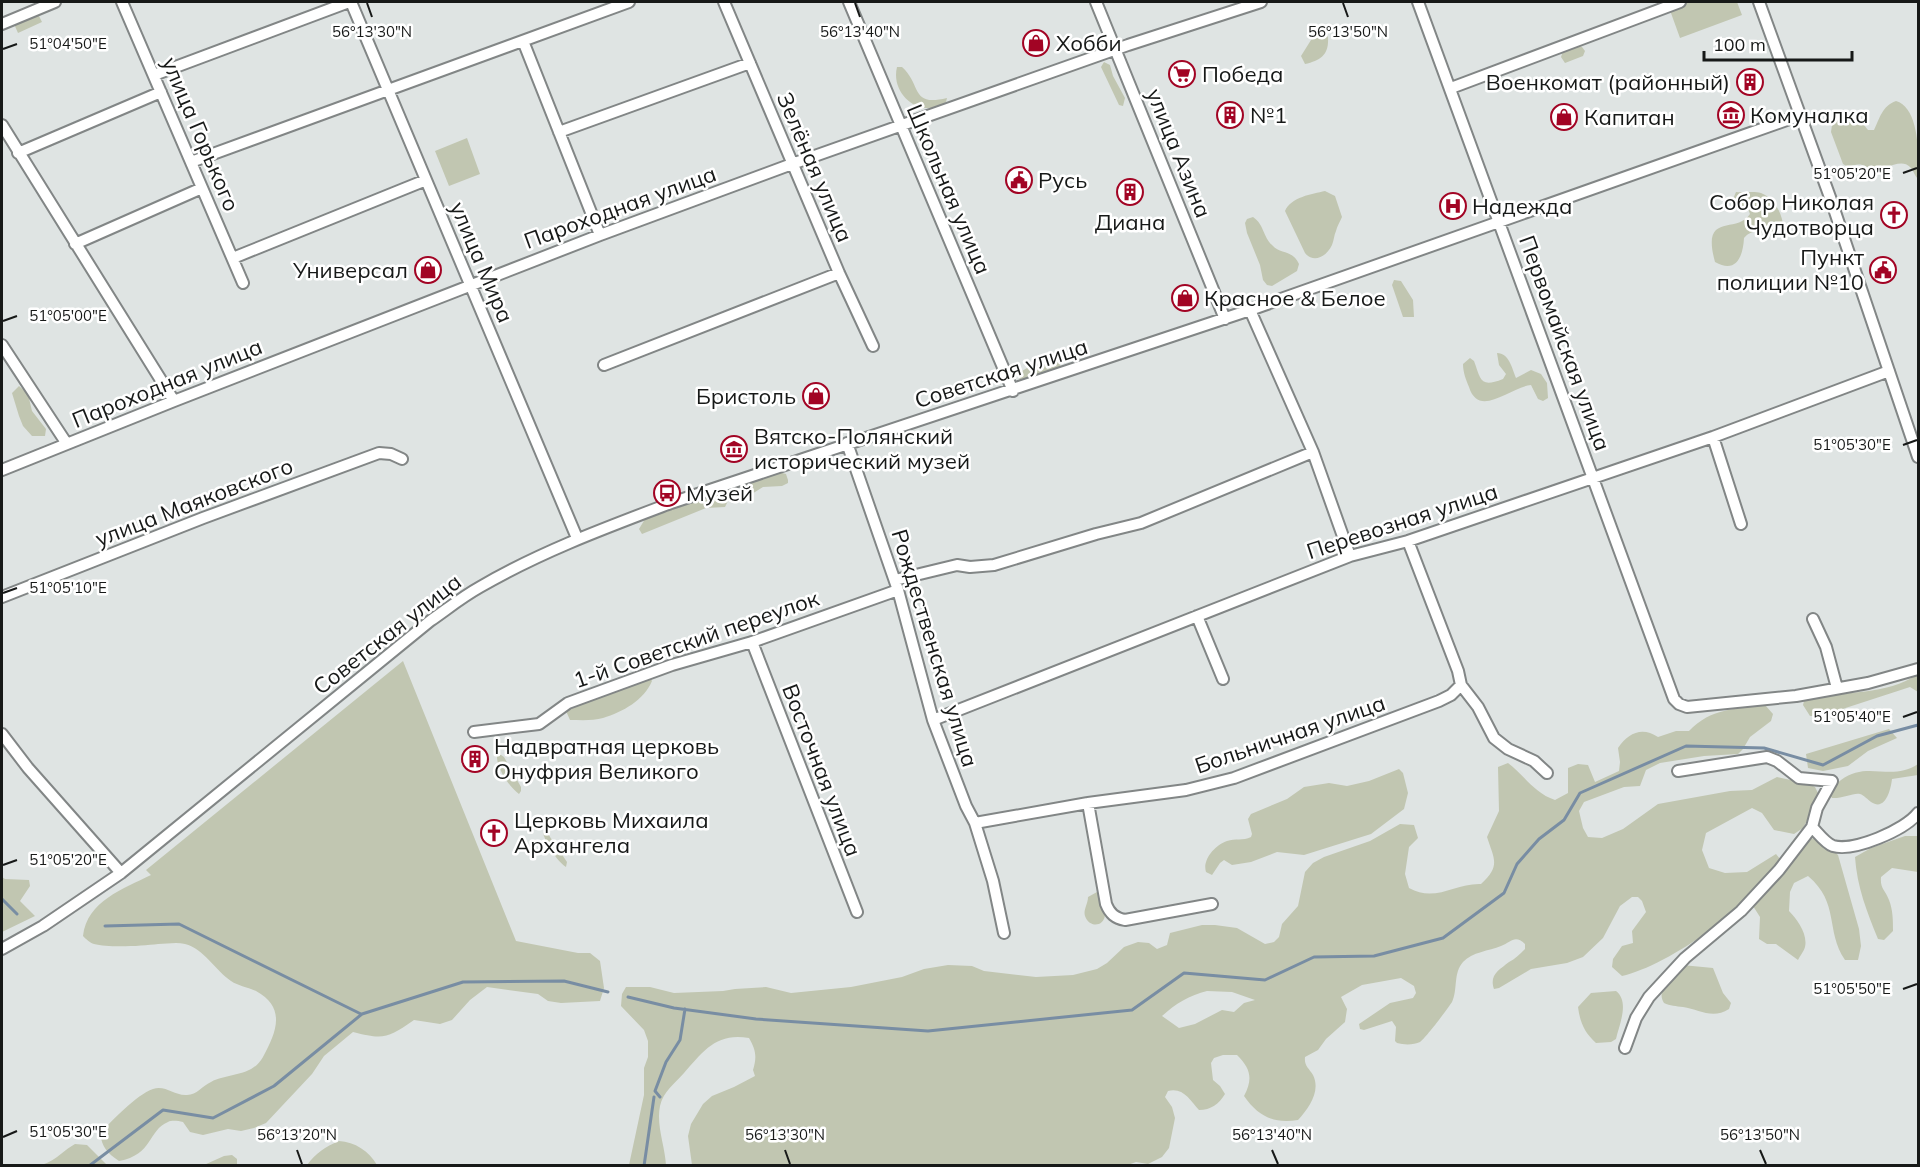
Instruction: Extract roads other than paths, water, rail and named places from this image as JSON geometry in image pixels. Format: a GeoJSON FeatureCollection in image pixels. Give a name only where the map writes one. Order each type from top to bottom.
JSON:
{"type":"FeatureCollection","features":[{"type":"Feature","properties":{"kind":"street"},"geometry":{"type":"LineString","coordinates":[[2,24],[55,2]]}},
{"type":"Feature","properties":{"kind":"street","name":"улица Горького"},"geometry":{"type":"LineString","coordinates":[[122,2],[243,283]]}},
{"type":"Feature","properties":{"kind":"street"},"geometry":{"type":"LineString","coordinates":[[154,75],[350,2]]}},
{"type":"Feature","properties":{"kind":"street","name":"улица Мира"},"geometry":{"type":"LineString","coordinates":[[350,2],[577,538]]}},
{"type":"Feature","properties":{"kind":"street"},"geometry":{"type":"LineString","coordinates":[[192,162],[629,2]]}},
{"type":"Feature","properties":{"kind":"street","name":"Зелёная улица"},"geometry":{"type":"LineString","coordinates":[[724,2],[839,273],[873,346]]}},
{"type":"Feature","properties":{"kind":"street","name":"Школьная улица"},"geometry":{"type":"LineString","coordinates":[[849,2],[1013,391]]}},
{"type":"Feature","properties":{"kind":"street","name":"улица Азина"},"geometry":{"type":"LineString","coordinates":[[1096,2],[1225,319]]}},
{"type":"Feature","properties":{"kind":"street","name":"Пароходная улица"},"geometry":{"type":"LineString","coordinates":[[2,470],[600,235],[1116,49],[1261,2]]}},
{"type":"Feature","properties":{"kind":"street","name":"Первомайская улица"},"geometry":{"type":"LineString","coordinates":[[1418,2],[1674,699],[1687,707],[1796,696],[1837,688]]}},
{"type":"Feature","properties":{"kind":"street"},"geometry":{"type":"LineString","coordinates":[[1451,88],[1680,2]]}},
{"type":"Feature","properties":{"kind":"street"},"geometry":{"type":"LineString","coordinates":[[1759,2],[1801,115],[1918,457]]}},
{"type":"Feature","properties":{"kind":"street"},"geometry":{"type":"LineString","coordinates":[[523,40],[600,235]]}},
{"type":"Feature","properties":{"kind":"street"},"geometry":{"type":"LineString","coordinates":[[559,132],[750,63]]}},
{"type":"Feature","properties":{"kind":"street"},"geometry":{"type":"LineString","coordinates":[[18,153],[161,92]]}},
{"type":"Feature","properties":{"kind":"street","name":"Советская улица"},"geometry":{"type":"LineString","coordinates":[[2,950],[43,926],[121,873],[430,621],[478,588],[536,557],[577,538],[670,503],[1225,319],[1801,115]]}},
{"type":"Feature","properties":{"kind":"street"},"geometry":{"type":"LineString","coordinates":[[2,125],[174,401]]}},
{"type":"Feature","properties":{"kind":"street"},"geometry":{"type":"LineString","coordinates":[[233,258],[426,180]]}},
{"type":"Feature","properties":{"kind":"street"},"geometry":{"type":"LineString","coordinates":[[75,244],[202,188]]}},
{"type":"Feature","properties":{"kind":"street"},"geometry":{"type":"LineString","coordinates":[[604,365],[839,273]]}},
{"type":"Feature","properties":{"kind":"street"},"geometry":{"type":"LineString","coordinates":[[1250,310],[1313,452],[1350,556]]}},
{"type":"Feature","properties":{"kind":"street"},"geometry":{"type":"LineString","coordinates":[[2,345],[67,444]]}},
{"type":"Feature","properties":{"kind":"street","name":"Перевозная улица"},"geometry":{"type":"LineString","coordinates":[[933,720],[1350,556],[1408,541],[1713,437],[1889,371]]}},
{"type":"Feature","properties":{"kind":"street"},"geometry":{"type":"LineString","coordinates":[[1713,437],[1741,524]]}},
{"type":"Feature","properties":{"kind":"street","name":"Рождественская улица"},"geometry":{"type":"LineString","coordinates":[[847,443],[897,585],[933,720],[966,806],[975,823],[993,881],[1004,933]]}},
{"type":"Feature","properties":{"kind":"street","name":"1-й Советский переулок"},"geometry":{"type":"LineString","coordinates":[[474,732],[538,724],[568,703],[672,665],[752,642],[897,585],[957,565],[970,567],[994,565],[1141,523],[1313,452]]}},
{"type":"Feature","properties":{"kind":"street","name":"улица Маяковского"},"geometry":{"type":"LineString","coordinates":[[2,597],[203,518],[379,453],[392,454],[402,459]]}},
{"type":"Feature","properties":{"kind":"street"},"geometry":{"type":"LineString","coordinates":[[1408,541],[1461,684],[1478,707],[1494,738],[1508,749],[1534,761],[1547,773]]}},
{"type":"Feature","properties":{"kind":"street"},"geometry":{"type":"LineString","coordinates":[[1197,616],[1223,680]]}},
{"type":"Feature","properties":{"kind":"street"},"geometry":{"type":"LineString","coordinates":[[1813,619],[1826,647],[1837,688],[1918,669]]}},
{"type":"Feature","properties":{"kind":"street","name":"Восточная улица"},"geometry":{"type":"LineString","coordinates":[[752,642],[857,912]]}},
{"type":"Feature","properties":{"kind":"street","name":"Больничная улица"},"geometry":{"type":"LineString","coordinates":[[975,823],[1088,803],[1186,790],[1234,778],[1439,701],[1450,695],[1461,684]]}},
{"type":"Feature","properties":{"kind":"street"},"geometry":{"type":"LineString","coordinates":[[2,734],[28,768],[121,873]]}},
{"type":"Feature","properties":{"kind":"street"},"geometry":{"type":"LineString","coordinates":[[1625,1048],[1636,1018],[1649,997],[1685,958],[1741,910],[1779,870],[1812,827],[1817,808],[1832,781],[1799,778],[1777,761],[1767,757],[1678,771]]}},
{"type":"Feature","properties":{"kind":"street"},"geometry":{"type":"LineString","coordinates":[[1088,803],[1106,904],[1110,913],[1117,919],[1125,920],[1212,904]]}},
{"type":"Feature","properties":{"kind":"street"},"geometry":{"type":"LineString","coordinates":[[1812,827],[1830,845],[1846,848],[1898,830],[1911,822],[1918,813]]}},
{"type":"Feature","properties":{"kind":"waterway"},"geometry":{"type":"LineString","coordinates":[[628,997],[674,1008],[756,1019],[928,1031],[1132,1010],[1184,973],[1265,980],[1314,957],[1374,956],[1443,938],[1504,893],[1517,864],[1539,839],[1564,820],[1580,793],[1686,746],[1764,748],[1823,765],[1877,736],[1918,725]]}},
{"type":"Feature","properties":{"kind":"waterway"},"geometry":{"type":"LineString","coordinates":[[2,899],[17,914]]}},
{"type":"Feature","properties":{"kind":"waterway"},"geometry":{"type":"LineString","coordinates":[[105,926],[179,924],[361,1014]]}},
{"type":"Feature","properties":{"kind":"waterway"},"geometry":{"type":"LineString","coordinates":[[89,1166],[163,1110],[213,1118],[274,1086],[362,1014],[463,982],[564,981],[608,992]]}},
{"type":"Feature","properties":{"kind":"waterway"},"geometry":{"type":"LineString","coordinates":[[660,1097],[655,1091],[666,1062],[680,1040],[685,1009]]}},
{"type":"Feature","properties":{"kind":"waterway"},"geometry":{"type":"LineString","coordinates":[[644,1166],[654,1097]]}},
{"type":"Feature","properties":{"kind":"place","name":"Хобби"},"geometry":{"type":"Point","coordinates":[1036,43]}},
{"type":"Feature","properties":{"kind":"place","name":"Победа"},"geometry":{"type":"Point","coordinates":[1182,74]}},
{"type":"Feature","properties":{"kind":"place","name":"Военкомат (районный)"},"geometry":{"type":"Point","coordinates":[1750,82]}},
{"type":"Feature","properties":{"kind":"place","name":"№1"},"geometry":{"type":"Point","coordinates":[1230,115]}},
{"type":"Feature","properties":{"kind":"place","name":"Комуналка"},"geometry":{"type":"Point","coordinates":[1731,115]}},
{"type":"Feature","properties":{"kind":"place","name":"Капитан"},"geometry":{"type":"Point","coordinates":[1564,117]}},
{"type":"Feature","properties":{"kind":"place","name":"Русь"},"geometry":{"type":"Point","coordinates":[1019,180]}},
{"type":"Feature","properties":{"kind":"place","name":"Диана"},"geometry":{"type":"Point","coordinates":[1130,192]}},
{"type":"Feature","properties":{"kind":"place","name":"Надежда"},"geometry":{"type":"Point","coordinates":[1453,206]}},
{"type":"Feature","properties":{"kind":"place","name":"Собор Николая Чудотворца"},"geometry":{"type":"Point","coordinates":[1894,215]}},
{"type":"Feature","properties":{"kind":"place","name":"Универсал"},"geometry":{"type":"Point","coordinates":[428,270]}},
{"type":"Feature","properties":{"kind":"place","name":"Пункт полиции №10"},"geometry":{"type":"Point","coordinates":[1883,270]}},
{"type":"Feature","properties":{"kind":"place","name":"Красное & Белое"},"geometry":{"type":"Point","coordinates":[1185,298]}},
{"type":"Feature","properties":{"kind":"place","name":"Бристоль"},"geometry":{"type":"Point","coordinates":[816,396]}},
{"type":"Feature","properties":{"kind":"place","name":"Вятско-Полянский исторический музей"},"geometry":{"type":"Point","coordinates":[734,449]}},
{"type":"Feature","properties":{"kind":"place","name":"Музей"},"geometry":{"type":"Point","coordinates":[667,493]}},
{"type":"Feature","properties":{"kind":"place","name":"Надвратная церковь Онуфрия Великого"},"geometry":{"type":"Point","coordinates":[475,759]}},
{"type":"Feature","properties":{"kind":"place","name":"Церковь Михаила Архангела"},"geometry":{"type":"Point","coordinates":[494,833]}}]}
